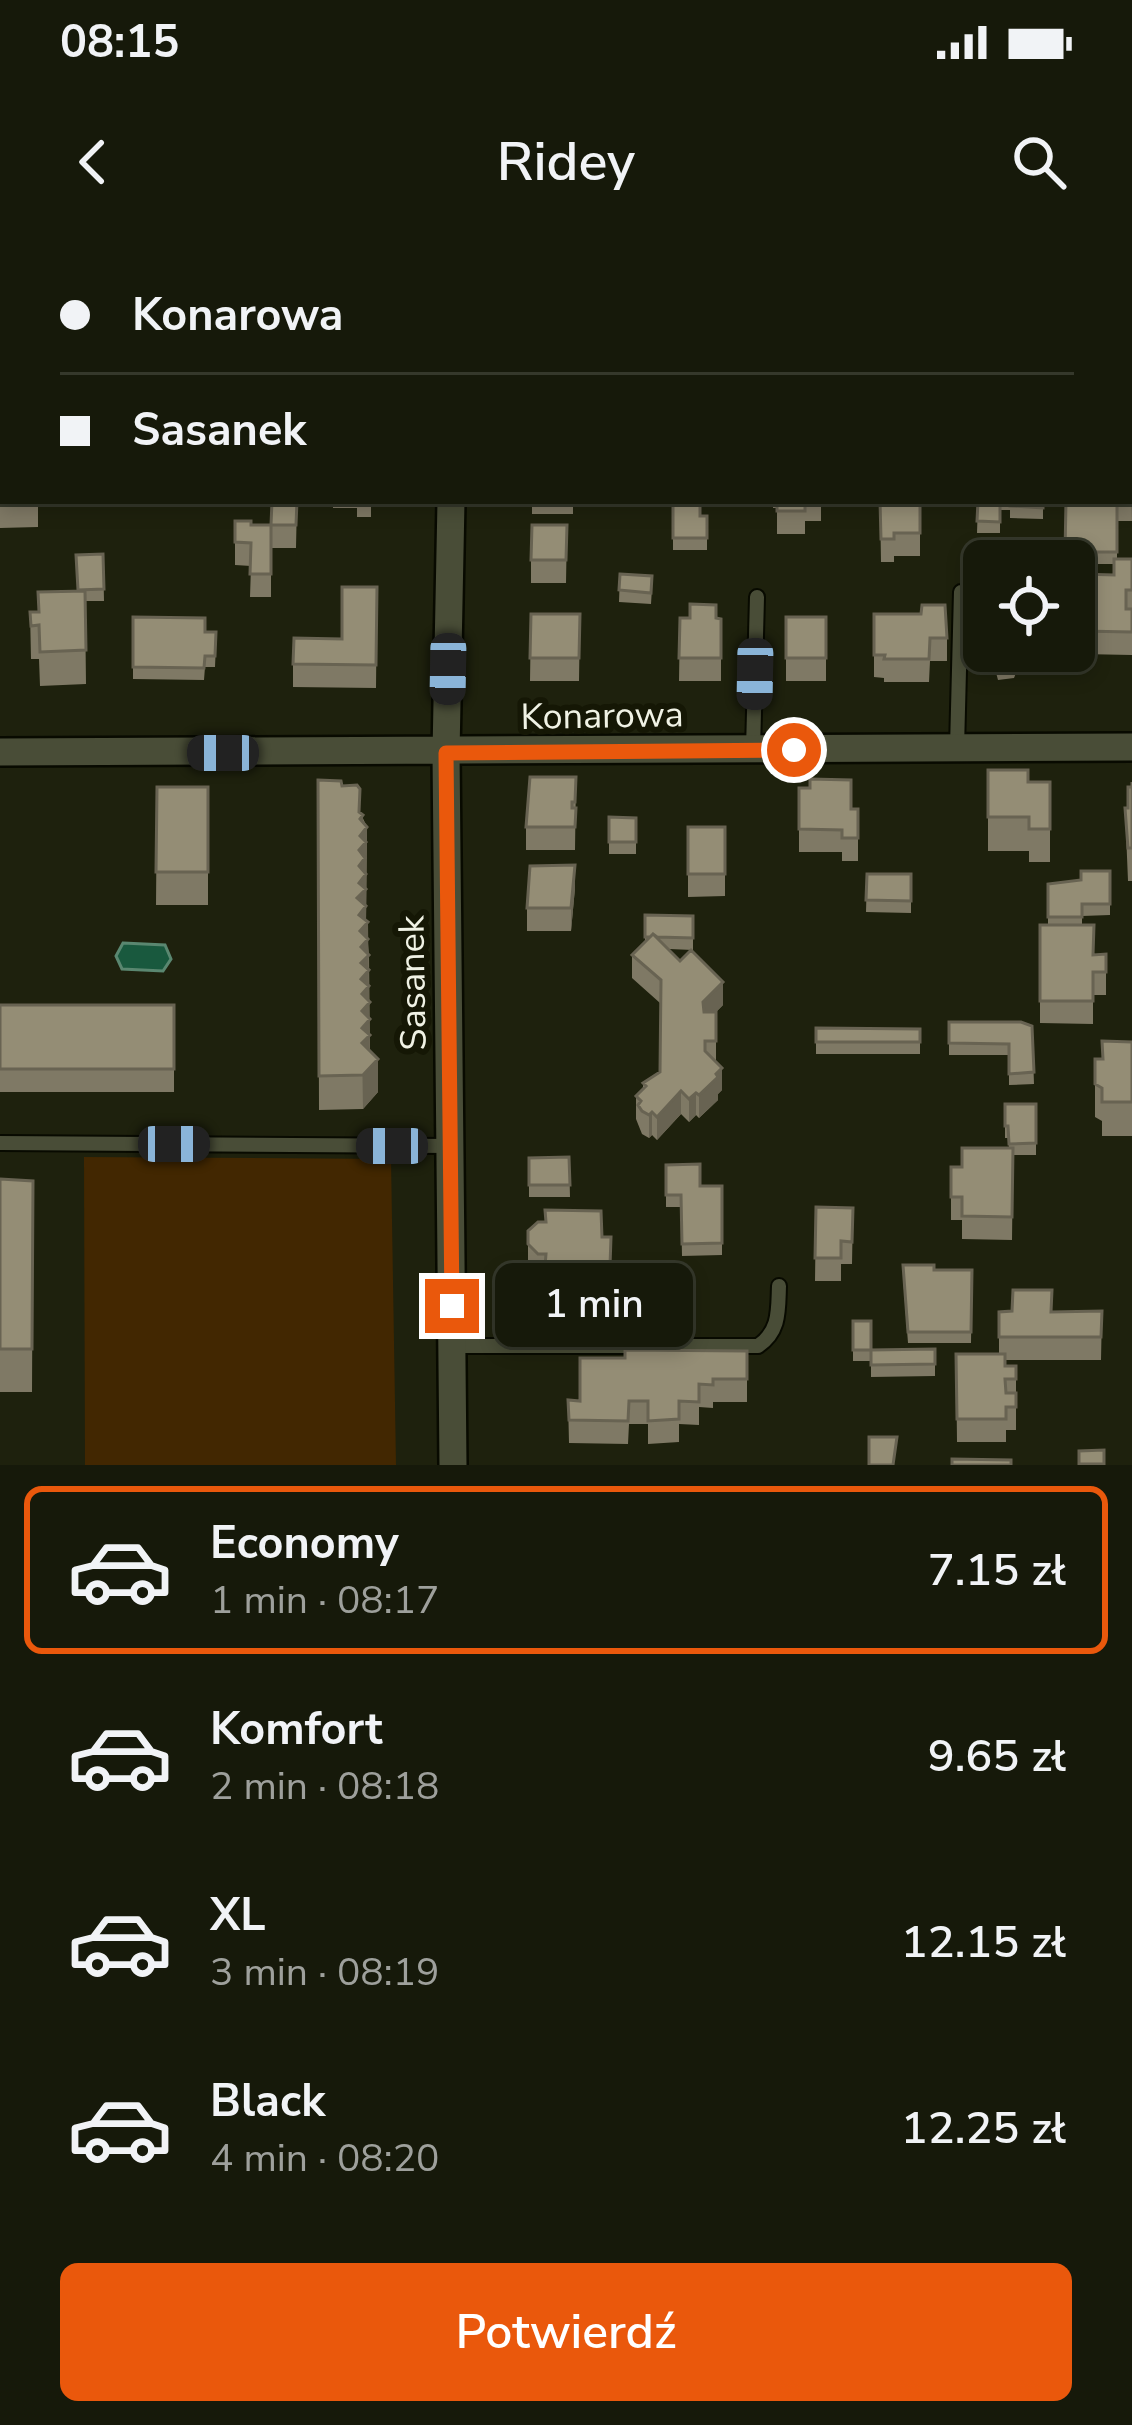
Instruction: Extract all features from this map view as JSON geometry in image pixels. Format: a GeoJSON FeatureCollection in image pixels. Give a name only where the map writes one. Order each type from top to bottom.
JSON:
{"type":"FeatureCollection","features":[{"type":"Feature","properties":{"kind":"street","name":"Sasanek"},"geometry":{"type":"LineString","coordinates":[[451,504],[446,753],[453,1465]]}},
{"type":"Feature","properties":{"kind":"street","name":"Konarowa"},"geometry":{"type":"LineString","coordinates":[[0,752],[1132,746]]}},
{"type":"Feature","properties":{"kind":"lane"},"geometry":{"type":"LineString","coordinates":[[957,748],[961,592]]}},
{"type":"Feature","properties":{"kind":"lane"},"geometry":{"type":"LineString","coordinates":[[753,750],[757,597]]}},
{"type":"Feature","properties":{"kind":"lane"},"geometry":{"type":"LineString","coordinates":[[0,1143],[450,1146]]}},
{"type":"Feature","properties":{"kind":"lane"},"geometry":{"type":"LineString","coordinates":[[452,1346],[758,1346],[771,1338],[778,1322],[779,1286]]}},
{"type":"Feature","properties":{"kind":"shaded area"},"geometry":{"type":"Polygon","coordinates":[[[123,943],[165,945],[171,959],[163,971],[122,969],[116,956],[123,943]]]}},
{"type":"Feature","properties":{"kind":"shaded area"},"geometry":{"type":"Polygon","coordinates":[[[84,1157],[391,1159],[396,1465],[85,1465],[84,1157]]]}},
{"type":"Feature","properties":{"kind":"building"},"geometry":{"type":"Polygon","coordinates":[[[272,504],[297,504],[296,525],[271,525],[272,504]]]}},
{"type":"Feature","properties":{"kind":"building"},"geometry":{"type":"Polygon","coordinates":[[[673,504],[700,504],[700,516],[707,516],[707,538],[673,538],[673,504]]]}},
{"type":"Feature","properties":{"kind":"building"},"geometry":{"type":"Polygon","coordinates":[[[777,504],[805,504],[805,511],[777,511],[777,504]]]}},
{"type":"Feature","properties":{"kind":"building"},"geometry":{"type":"Polygon","coordinates":[[[880,504],[920,504],[920,533],[894,533],[894,539],[881,539],[880,504]]]}},
{"type":"Feature","properties":{"kind":"building"},"geometry":{"type":"Polygon","coordinates":[[[978,504],[1000,504],[1000,522],[977,521],[978,504]]]}},
{"type":"Feature","properties":{"kind":"building"},"geometry":{"type":"Polygon","coordinates":[[[1043,504],[1043,508],[1010,506],[1043,504]]]}},
{"type":"Feature","properties":{"kind":"building"},"geometry":{"type":"Polygon","coordinates":[[[1066,504],[1117,504],[1117,552],[1095,552],[1095,540],[1065,540],[1066,504]]]}},
{"type":"Feature","properties":{"kind":"building"},"geometry":{"type":"Polygon","coordinates":[[[235,521],[271,525],[271,574],[250,574],[251,543],[235,542],[235,521]]]}},
{"type":"Feature","properties":{"kind":"building"},"geometry":{"type":"Polygon","coordinates":[[[532,525],[567,525],[566,560],[531,560],[532,525]]]}},
{"type":"Feature","properties":{"kind":"building"},"geometry":{"type":"Polygon","coordinates":[[[103,554],[104,589],[78,590],[76,555],[103,554]]]}},
{"type":"Feature","properties":{"kind":"building"},"geometry":{"type":"Polygon","coordinates":[[[1114,559],[1132,559],[1132,590],[1126,590],[1126,609],[1132,609],[1132,632],[1095,631],[1095,574],[1114,575],[1114,559]]]}},
{"type":"Feature","properties":{"kind":"building"},"geometry":{"type":"Polygon","coordinates":[[[620,574],[652,576],[651,593],[619,590],[620,574]]]}},
{"type":"Feature","properties":{"kind":"building"},"geometry":{"type":"Polygon","coordinates":[[[342,587],[377,587],[376,665],[293,664],[294,638],[342,639],[342,587]]]}},
{"type":"Feature","properties":{"kind":"building"},"geometry":{"type":"Polygon","coordinates":[[[85,591],[86,650],[40,652],[39,625],[31,626],[30,612],[39,612],[38,592],[85,591]]]}},
{"type":"Feature","properties":{"kind":"building"},"geometry":{"type":"Polygon","coordinates":[[[690,604],[716,605],[716,618],[721,619],[721,658],[679,658],[680,618],[690,618],[690,604]]]}},
{"type":"Feature","properties":{"kind":"building"},"geometry":{"type":"Polygon","coordinates":[[[922,605],[945,605],[947,638],[930,638],[929,659],[874,655],[874,614],[921,614],[922,605]]]}},
{"type":"Feature","properties":{"kind":"building"},"geometry":{"type":"Polygon","coordinates":[[[531,614],[580,614],[579,658],[530,658],[531,614]]]}},
{"type":"Feature","properties":{"kind":"building"},"geometry":{"type":"Polygon","coordinates":[[[133,617],[205,618],[205,632],[216,632],[215,656],[205,656],[204,668],[133,667],[133,617]]]}},
{"type":"Feature","properties":{"kind":"building"},"geometry":{"type":"Polygon","coordinates":[[[786,617],[826,617],[826,658],[786,658],[786,617]]]}},
{"type":"Feature","properties":{"kind":"building"},"geometry":{"type":"Polygon","coordinates":[[[988,770],[1028,770],[1028,782],[1050,782],[1050,829],[1029,829],[1029,817],[988,817],[988,770]]]}},
{"type":"Feature","properties":{"kind":"building"},"geometry":{"type":"Polygon","coordinates":[[[530,777],[576,777],[575,827],[526,827],[530,777]]]}},
{"type":"Feature","properties":{"kind":"building"},"geometry":{"type":"Polygon","coordinates":[[[810,779],[851,780],[858,838],[842,838],[842,830],[799,829],[799,788],[810,788],[810,779]]]}},
{"type":"Feature","properties":{"kind":"building"},"geometry":{"type":"Polygon","coordinates":[[[318,780],[357,785],[360,819],[367,827],[360,836],[366,842],[359,850],[365,858],[359,866],[366,874],[359,883],[366,889],[357,898],[366,906],[359,915],[368,922],[360,931],[368,939],[361,947],[369,955],[361,963],[369,970],[361,979],[369,986],[362,994],[370,1002],[362,1011],[370,1019],[362,1028],[370,1035],[362,1043],[378,1059],[363,1075],[319,1076],[318,780]]]}},
{"type":"Feature","properties":{"kind":"building"},"geometry":{"type":"Polygon","coordinates":[[[157,787],[208,787],[208,872],[156,872],[157,787]]]}},
{"type":"Feature","properties":{"kind":"building"},"geometry":{"type":"Polygon","coordinates":[[[1128,787],[1132,787],[1132,848],[1128,848],[1125,808],[1128,787]]]}},
{"type":"Feature","properties":{"kind":"building"},"geometry":{"type":"Polygon","coordinates":[[[609,817],[636,818],[636,842],[609,842],[609,817]]]}},
{"type":"Feature","properties":{"kind":"building"},"geometry":{"type":"Polygon","coordinates":[[[688,827],[725,827],[725,874],[688,874],[688,827]]]}},
{"type":"Feature","properties":{"kind":"building"},"geometry":{"type":"Polygon","coordinates":[[[575,865],[571,908],[527,908],[530,866],[575,865]]]}},
{"type":"Feature","properties":{"kind":"building"},"geometry":{"type":"Polygon","coordinates":[[[1081,871],[1110,871],[1110,904],[1082,904],[1082,917],[1048,917],[1048,884],[1081,880],[1081,871]]]}},
{"type":"Feature","properties":{"kind":"building"},"geometry":{"type":"Polygon","coordinates":[[[867,874],[911,874],[911,901],[866,900],[867,874]]]}},
{"type":"Feature","properties":{"kind":"building"},"geometry":{"type":"Polygon","coordinates":[[[645,915],[693,916],[693,938],[645,937],[645,915]]]}},
{"type":"Feature","properties":{"kind":"building"},"geometry":{"type":"Polygon","coordinates":[[[1040,925],[1094,925],[1093,955],[1106,954],[1106,972],[1093,972],[1093,1001],[1040,1001],[1040,925]]]}},
{"type":"Feature","properties":{"kind":"building"},"geometry":{"type":"Polygon","coordinates":[[[653,934],[680,961],[691,950],[723,982],[703,1002],[704,1012],[716,1012],[716,1041],[705,1041],[705,1051],[722,1068],[718,1077],[689,1099],[681,1091],[657,1117],[642,1111],[636,1096],[646,1086],[643,1083],[660,1072],[661,980],[632,955],[653,934]]]}},
{"type":"Feature","properties":{"kind":"building"},"geometry":{"type":"Polygon","coordinates":[[[0,1005],[174,1005],[174,1069],[0,1069],[0,1005]]]}},
{"type":"Feature","properties":{"kind":"building"},"geometry":{"type":"Polygon","coordinates":[[[949,1022],[1032,1026],[1034,1072],[1009,1074],[1009,1044],[949,1043],[949,1022]]]}},
{"type":"Feature","properties":{"kind":"building"},"geometry":{"type":"Polygon","coordinates":[[[816,1028],[920,1029],[920,1042],[816,1042],[816,1028]]]}},
{"type":"Feature","properties":{"kind":"building"},"geometry":{"type":"Polygon","coordinates":[[[1102,1041],[1132,1042],[1132,1102],[1102,1102],[1102,1088],[1095,1084],[1095,1059],[1103,1059],[1102,1041]]]}},
{"type":"Feature","properties":{"kind":"building"},"geometry":{"type":"Polygon","coordinates":[[[1005,1104],[1036,1104],[1036,1143],[1009,1144],[1005,1104]]]}},
{"type":"Feature","properties":{"kind":"building"},"geometry":{"type":"Polygon","coordinates":[[[962,1148],[1013,1148],[1012,1217],[962,1216],[962,1197],[951,1197],[951,1167],[962,1167],[962,1148]]]}},
{"type":"Feature","properties":{"kind":"building"},"geometry":{"type":"Polygon","coordinates":[[[569,1157],[570,1185],[529,1185],[529,1158],[569,1157]]]}},
{"type":"Feature","properties":{"kind":"building"},"geometry":{"type":"Polygon","coordinates":[[[700,1164],[700,1186],[722,1186],[722,1243],[682,1244],[681,1195],[666,1195],[666,1165],[700,1164]]]}},
{"type":"Feature","properties":{"kind":"building"},"geometry":{"type":"Polygon","coordinates":[[[0,1179],[33,1181],[32,1349],[0,1349],[0,1179]]]}},
{"type":"Feature","properties":{"kind":"building"},"geometry":{"type":"Polygon","coordinates":[[[816,1207],[853,1208],[852,1242],[841,1241],[841,1258],[815,1258],[816,1207]]]}},
{"type":"Feature","properties":{"kind":"building"},"geometry":{"type":"Polygon","coordinates":[[[545,1210],[601,1211],[602,1237],[611,1237],[610,1266],[589,1266],[584,1273],[576,1273],[567,1266],[545,1266],[546,1254],[538,1254],[528,1244],[528,1231],[546,1222],[545,1210]]]}},
{"type":"Feature","properties":{"kind":"building"},"geometry":{"type":"Polygon","coordinates":[[[903,1265],[972,1270],[971,1332],[908,1332],[903,1265]]]}},
{"type":"Feature","properties":{"kind":"building"},"geometry":{"type":"Polygon","coordinates":[[[1013,1290],[1052,1290],[1051,1312],[1102,1311],[1101,1337],[999,1337],[999,1312],[1012,1311],[1013,1290]]]}},
{"type":"Feature","properties":{"kind":"building"},"geometry":{"type":"Polygon","coordinates":[[[853,1321],[871,1321],[871,1350],[853,1350],[853,1321]]]}},
{"type":"Feature","properties":{"kind":"building"},"geometry":{"type":"Polygon","coordinates":[[[935,1349],[935,1364],[871,1365],[871,1350],[935,1349]]]}},
{"type":"Feature","properties":{"kind":"building"},"geometry":{"type":"Polygon","coordinates":[[[625,1350],[747,1351],[747,1379],[699,1384],[699,1402],[679,1401],[679,1419],[648,1421],[648,1401],[629,1401],[628,1421],[569,1420],[568,1400],[580,1401],[580,1358],[625,1358],[625,1350]]]}},
{"type":"Feature","properties":{"kind":"building"},"geometry":{"type":"Polygon","coordinates":[[[956,1354],[1005,1354],[1005,1366],[1016,1366],[1016,1379],[1005,1379],[1006,1393],[1016,1393],[1016,1407],[1006,1407],[1006,1419],[957,1419],[956,1354]]]}},
{"type":"Feature","properties":{"kind":"building"},"geometry":{"type":"Polygon","coordinates":[[[869,1437],[897,1437],[893,1465],[869,1465],[869,1437]]]}},
{"type":"Feature","properties":{"kind":"building"},"geometry":{"type":"Polygon","coordinates":[[[1104,1450],[1104,1464],[1079,1464],[1079,1451],[1104,1450]]]}},
{"type":"Feature","properties":{"kind":"building"},"geometry":{"type":"Polygon","coordinates":[[[952,1459],[1011,1460],[1011,1465],[952,1465],[952,1459]]]}},
{"type":"Feature","properties":{"kind":"route"},"geometry":{"type":"LineString","coordinates":[[452,1306],[446,753],[794,750]]}}]}
